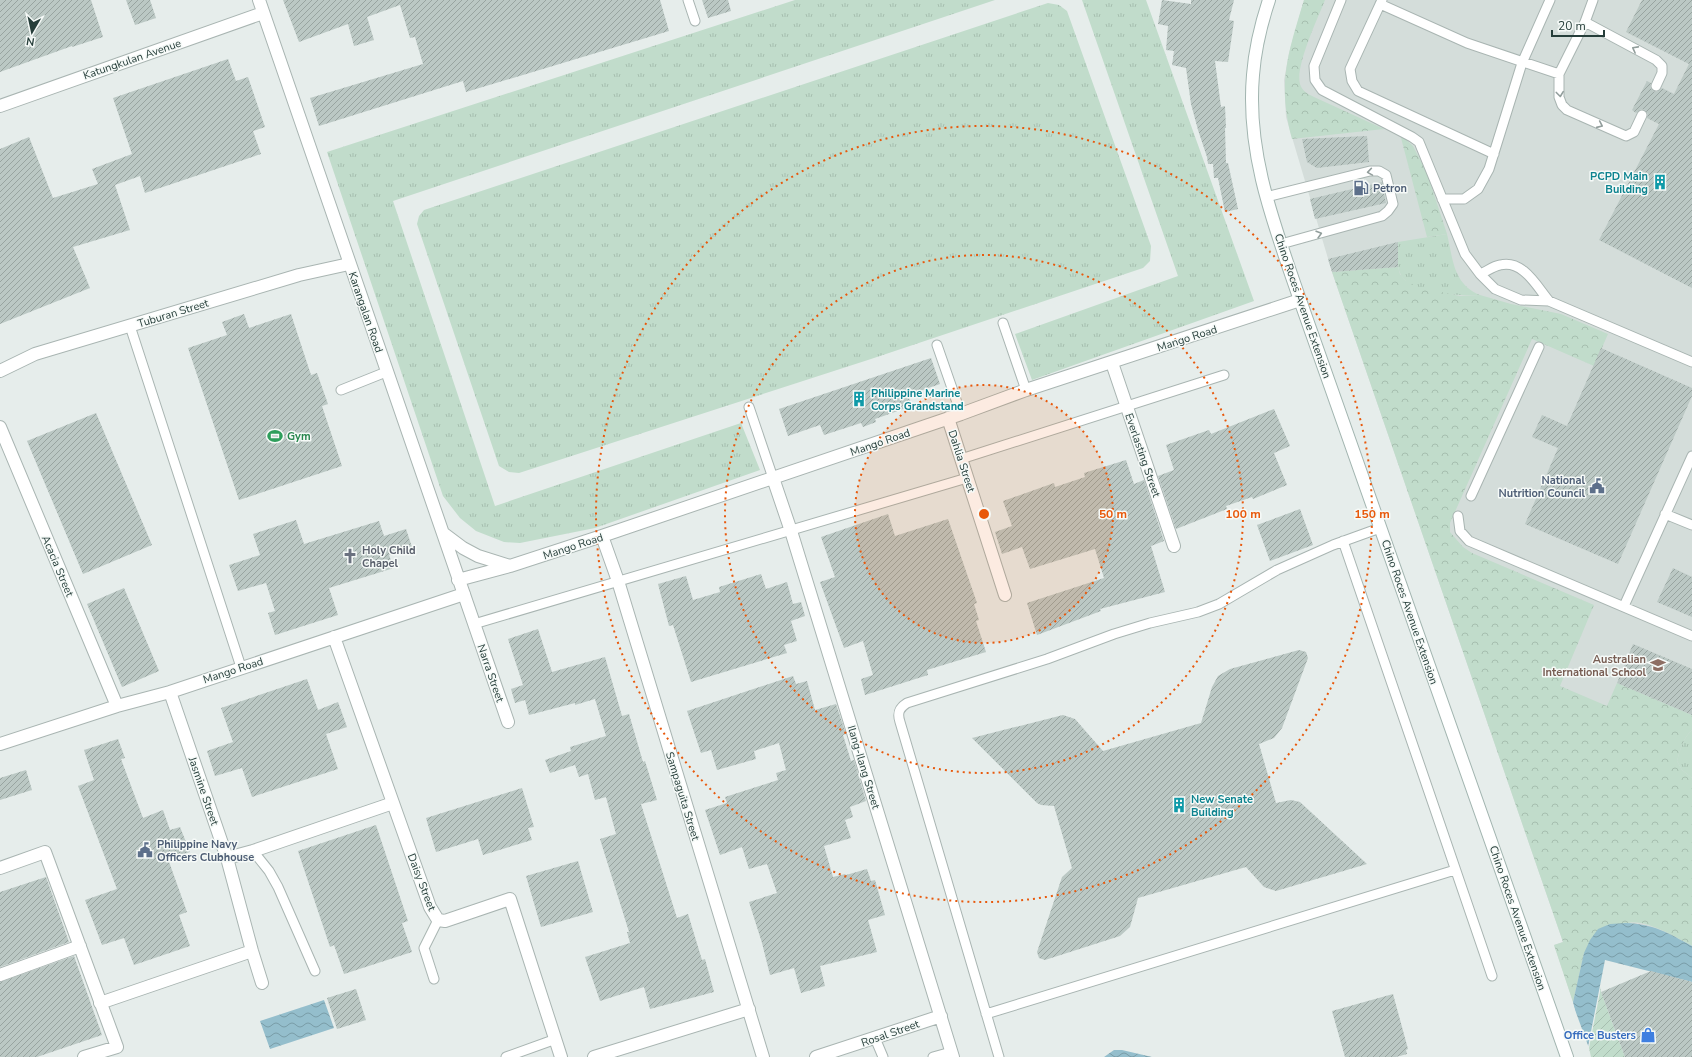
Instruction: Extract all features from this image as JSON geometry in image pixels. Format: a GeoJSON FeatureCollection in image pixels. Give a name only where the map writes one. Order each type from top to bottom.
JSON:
{"type":"FeatureCollection","features":[{"type":"Feature","properties":{"kind":"street","name":"Karangalan Road"},"geometry":{"type":"LineString","coordinates":[[259,0],[474,624]]}},
{"type":"Feature","properties":{"kind":"street","name":"Chino Roces Avenue Extension"},"geometry":{"type":"LineString","coordinates":[[1268,0],[1256,50],[1252,99],[1254,144],[1266,197],[1300,300],[1567,1057]]}},
{"type":"Feature","properties":{"kind":"street","name":"Katungkulan Avenue"},"geometry":{"type":"LineString","coordinates":[[0,106],[264,12]]}},
{"type":"Feature","properties":{"kind":"street","name":"Tuburan Street"},"geometry":{"type":"LineString","coordinates":[[0,371],[35,354],[299,275],[349,264]]}},
{"type":"Feature","properties":{"kind":"street","name":"Mango Road"},"geometry":{"type":"LineString","coordinates":[[458,580],[510,566],[602,536],[961,414],[1026,390],[1300,300]]}},
{"type":"Feature","properties":{"kind":"street","name":"Everlasting Street"},"geometry":{"type":"LineString","coordinates":[[1112,362],[1174,546]]}},
{"type":"Feature","properties":{"kind":"street","name":"Dahlia Street"},"geometry":{"type":"LineString","coordinates":[[948,418],[1005,595]]}},
{"type":"Feature","properties":{"kind":"street","name":"Acacia Street"},"geometry":{"type":"LineString","coordinates":[[0,427],[117,706]]}},
{"type":"Feature","properties":{"kind":"street","name":"Ilang-Ilang Street"},"geometry":{"type":"LineString","coordinates":[[773,478],[791,531],[952,1054]]}},
{"type":"Feature","properties":{"kind":"street"},"geometry":{"type":"LineString","coordinates":[[443,533],[473,554],[510,566]]}},
{"type":"Feature","properties":{"kind":"street","name":"Sampaguita Street"},"geometry":{"type":"LineString","coordinates":[[602,536],[618,581],[764,1057]]}},
{"type":"Feature","properties":{"kind":"street","name":"Mango Road"},"geometry":{"type":"LineString","coordinates":[[0,744],[117,706],[170,692],[241,667],[464,594]]}},
{"type":"Feature","properties":{"kind":"street","name":"Narra Street"},"geometry":{"type":"LineString","coordinates":[[474,624],[508,722]]}},
{"type":"Feature","properties":{"kind":"street","name":"Daisy Street"},"geometry":{"type":"LineString","coordinates":[[334,637],[430,907],[438,920],[444,921],[510,899],[561,1057]]}},
{"type":"Feature","properties":{"kind":"street","name":"Jasmine Street"},"geometry":{"type":"LineString","coordinates":[[170,692],[227,858],[262,983]]}},
{"type":"Feature","properties":{"kind":"street"},"geometry":{"type":"LineString","coordinates":[[227,858],[253,851],[393,803]]}},
{"type":"Feature","properties":{"kind":"street"},"geometry":{"type":"LineString","coordinates":[[0,868],[45,852],[117,1047],[84,1057]]}},
{"type":"Feature","properties":{"kind":"street"},"geometry":{"type":"LineString","coordinates":[[0,975],[80,946]]}},
{"type":"Feature","properties":{"kind":"street"},"geometry":{"type":"LineString","coordinates":[[100,1003],[252,951]]}},
{"type":"Feature","properties":{"kind":"street"},"geometry":{"type":"LineString","coordinates":[[594,1057],[749,1009]]}},
{"type":"Feature","properties":{"kind":"street","name":"Rosal Street"},"geometry":{"type":"LineString","coordinates":[[816,1057],[940,1016]]}},
{"type":"Feature","properties":{"kind":"lane"},"geometry":{"type":"LineString","coordinates":[[688,0],[695,20]]}},
{"type":"Feature","properties":{"kind":"lane"},"geometry":{"type":"LineString","coordinates":[[1340,0],[1314,66],[1315,80],[1322,90],[1419,142],[1465,254],[1480,274],[1495,289],[1521,300],[1549,301],[1692,362]]}},
{"type":"Feature","properties":{"kind":"lane"},"geometry":{"type":"LineString","coordinates":[[1442,200],[1464,199],[1478,189],[1489,169],[1522,63],[1550,0]]}},
{"type":"Feature","properties":{"kind":"lane"},"geometry":{"type":"LineString","coordinates":[[1593,0],[1559,74],[1559,97],[1562,105],[1568,110],[1626,136],[1634,132],[1642,116]]}},
{"type":"Feature","properties":{"kind":"lane"},"geometry":{"type":"LineString","coordinates":[[1494,154],[1358,91],[1352,81],[1350,69],[1381,2],[1467,42],[1522,63],[1559,74]]}},
{"type":"Feature","properties":{"kind":"lane"},"geometry":{"type":"LineString","coordinates":[[1584,22],[1656,60],[1662,66],[1662,73],[1656,86]]}},
{"type":"Feature","properties":{"kind":"lane"},"geometry":{"type":"LineString","coordinates":[[1266,197],[1370,172],[1379,171],[1386,175],[1393,204],[1382,216],[1281,244]]}},
{"type":"Feature","properties":{"kind":"lane"},"geometry":{"type":"LineString","coordinates":[[1480,274],[1500,265],[1514,265],[1525,271],[1549,301]]}},
{"type":"Feature","properties":{"kind":"lane"},"geometry":{"type":"LineString","coordinates":[[1003,324],[1026,390]]}},
{"type":"Feature","properties":{"kind":"lane"},"geometry":{"type":"LineString","coordinates":[[130,326],[241,667]]}},
{"type":"Feature","properties":{"kind":"lane"},"geometry":{"type":"LineString","coordinates":[[938,345],[961,414]]}},
{"type":"Feature","properties":{"kind":"lane"},"geometry":{"type":"LineString","coordinates":[[1471,496],[1539,347]]}},
{"type":"Feature","properties":{"kind":"lane"},"geometry":{"type":"LineString","coordinates":[[341,390],[386,372]]}},
{"type":"Feature","properties":{"kind":"lane"},"geometry":{"type":"LineString","coordinates":[[961,459],[1224,374]]}},
{"type":"Feature","properties":{"kind":"lane"},"geometry":{"type":"LineString","coordinates":[[749,407],[773,478]]}},
{"type":"Feature","properties":{"kind":"lane"},"geometry":{"type":"LineString","coordinates":[[1624,606],[1692,456]]}},
{"type":"Feature","properties":{"kind":"lane"},"geometry":{"type":"LineString","coordinates":[[474,624],[967,478]]}},
{"type":"Feature","properties":{"kind":"lane"},"geometry":{"type":"LineString","coordinates":[[1665,514],[1692,525]]}},
{"type":"Feature","properties":{"kind":"lane"},"geometry":{"type":"LineString","coordinates":[[1458,516],[1460,532],[1469,540],[1692,636]]}},
{"type":"Feature","properties":{"kind":"lane"},"geometry":{"type":"LineString","coordinates":[[999,1057],[900,722],[899,710],[907,703],[1047,659],[1114,634],[1212,607],[1277,570],[1343,541],[1380,528]]}},
{"type":"Feature","properties":{"kind":"lane"},"geometry":{"type":"LineString","coordinates":[[1343,541],[1492,976]]}},
{"type":"Feature","properties":{"kind":"lane"},"geometry":{"type":"LineString","coordinates":[[253,851],[278,888],[315,971]]}},
{"type":"Feature","properties":{"kind":"lane"},"geometry":{"type":"LineString","coordinates":[[986,1014],[1455,870]]}},
{"type":"Feature","properties":{"kind":"lane"},"geometry":{"type":"LineString","coordinates":[[434,978],[424,948],[438,920]]}},
{"type":"Feature","properties":{"kind":"lane"},"geometry":{"type":"LineString","coordinates":[[875,1038],[883,1057]]}},
{"type":"Feature","properties":{"kind":"lane"},"geometry":{"type":"LineString","coordinates":[[506,1057],[556,1039]]}},
{"type":"Feature","properties":{"kind":"lane"},"geometry":{"type":"LineString","coordinates":[[933,1057],[952,1054]]}},
{"type":"Feature","properties":{"kind":"shaded area"},"geometry":{"type":"Polygon","coordinates":[[[1304,0],[1692,0],[1692,946],[1684,941],[1590,940],[1573,1002],[1554,945],[1563,942],[1332,272],[1286,117],[1284,80],[1289,53],[1304,0]]]}},
{"type":"Feature","properties":{"kind":"green space"},"geometry":{"type":"Polygon","coordinates":[[[795,0],[995,0],[393,201],[495,506],[741,423],[760,470],[595,528],[520,543],[504,542],[476,531],[460,518],[443,496],[327,152],[795,0]]]}},
{"type":"Feature","properties":{"kind":"green space"},"geometry":{"type":"Polygon","coordinates":[[[1082,0],[1146,0],[1254,301],[1032,380],[1015,334],[1178,276],[1082,0]]]}},
{"type":"Feature","properties":{"kind":"green space"},"geometry":{"type":"Polygon","coordinates":[[[1304,0],[1325,0],[1304,54],[1299,76],[1302,89],[1314,97],[1384,129],[1292,139],[1285,102],[1286,69],[1293,36],[1304,0]]]}},
{"type":"Feature","properties":{"kind":"green space"},"geometry":{"type":"Polygon","coordinates":[[[1048,3],[1059,5],[1067,11],[1151,246],[1150,261],[1143,268],[871,359],[519,473],[509,472],[499,466],[417,224],[419,216],[424,210],[1048,3]]]}},
{"type":"Feature","properties":{"kind":"green space"},"geometry":{"type":"Polygon","coordinates":[[[1400,134],[1413,146],[1427,173],[1447,234],[1427,237],[1400,134]]]}},
{"type":"Feature","properties":{"kind":"green space"},"geometry":{"type":"Polygon","coordinates":[[[1447,234],[1453,261],[1459,277],[1471,290],[1480,295],[1436,293],[1424,290],[1405,280],[1400,273],[1398,262],[1398,242],[1447,234]]]}},
{"type":"Feature","properties":{"kind":"green space"},"geometry":{"type":"Polygon","coordinates":[[[1398,267],[1400,274],[1405,280],[1418,287],[1460,296],[1480,295],[1511,304],[1561,314],[1608,334],[1594,366],[1532,339],[1450,523],[1450,532],[1463,547],[1472,553],[1594,605],[1560,686],[1607,706],[1617,683],[1692,715],[1692,730],[1684,740],[1677,761],[1682,770],[1692,778],[1692,946],[1669,933],[1650,925],[1632,922],[1625,924],[1610,933],[1584,953],[1573,1002],[1554,945],[1563,942],[1332,272],[1398,267]]]}},
{"type":"Feature","properties":{"kind":"green space"},"geometry":{"type":"Polygon","coordinates":[[[1692,730],[1692,778],[1682,770],[1677,761],[1684,740],[1692,730]]]}},
{"type":"Feature","properties":{"kind":"green space"},"geometry":{"type":"Polygon","coordinates":[[[1601,987],[1601,992],[1625,1057],[1591,1057],[1589,1048],[1601,987]]]}},
{"type":"Feature","properties":{"kind":"water"},"geometry":{"type":"Polygon","coordinates":[[[1626,923],[1653,927],[1692,946],[1692,982],[1605,960],[1586,1057],[1573,1002],[1584,953],[1590,940],[1598,929],[1610,924],[1626,923]]]}},
{"type":"Feature","properties":{"kind":"water"},"geometry":{"type":"Polygon","coordinates":[[[324,1000],[334,1028],[270,1049],[260,1021],[324,1000]]]}},
{"type":"Feature","properties":{"kind":"water"},"geometry":{"type":"Polygon","coordinates":[[[1114,1050],[1122,1050],[1152,1057],[1104,1057],[1114,1050]]]}},
{"type":"Feature","properties":{"kind":"pier"},"geometry":{"type":"Polygon","coordinates":[[[1571,999],[1589,1048],[1588,1057],[1560,1057],[1571,999]]]}},
{"type":"Feature","properties":{"kind":"building"},"geometry":{"type":"Polygon","coordinates":[[[0,0],[91,0],[103,37],[72,46],[0,72],[0,0]]]}},
{"type":"Feature","properties":{"kind":"building"},"geometry":{"type":"Polygon","coordinates":[[[126,0],[150,0],[156,18],[135,25],[126,0]]]}},
{"type":"Feature","properties":{"kind":"building"},"geometry":{"type":"Polygon","coordinates":[[[283,0],[660,0],[669,31],[466,92],[463,81],[319,126],[310,98],[423,64],[415,37],[410,38],[400,5],[367,17],[374,40],[354,46],[348,24],[299,42],[283,0]]]}},
{"type":"Feature","properties":{"kind":"building"},"geometry":{"type":"Polygon","coordinates":[[[702,0],[728,0],[731,11],[708,18],[702,0]]]}},
{"type":"Feature","properties":{"kind":"building"},"geometry":{"type":"Polygon","coordinates":[[[1162,0],[1191,4],[1191,0],[1234,0],[1229,20],[1234,21],[1228,62],[1215,61],[1221,107],[1225,106],[1226,163],[1228,163],[1238,209],[1225,212],[1218,178],[1214,178],[1213,164],[1208,164],[1198,130],[1191,104],[1186,68],[1172,65],[1174,51],[1166,50],[1168,26],[1158,24],[1162,0]]]}},
{"type":"Feature","properties":{"kind":"building","name":"PCPD Main Building"},"geometry":{"type":"Polygon","coordinates":[[[1642,0],[1692,0],[1692,288],[1599,240],[1659,124],[1647,118],[1648,114],[1645,110],[1641,109],[1636,113],[1632,110],[1647,81],[1651,83],[1650,87],[1653,91],[1657,92],[1662,88],[1674,94],[1689,64],[1626,32],[1642,0]]]}},
{"type":"Feature","properties":{"kind":"building"},"geometry":{"type":"Polygon","coordinates":[[[228,59],[236,81],[248,77],[265,127],[253,131],[261,154],[145,193],[140,176],[115,185],[130,230],[73,247],[90,288],[0,324],[0,149],[29,137],[53,198],[98,184],[92,169],[132,154],[113,98],[228,59]]]}},
{"type":"Feature","properties":{"kind":"building"},"geometry":{"type":"Polygon","coordinates":[[[1367,136],[1369,162],[1317,168],[1307,162],[1302,139],[1367,136]]]}},
{"type":"Feature","properties":{"kind":"building"},"geometry":{"type":"Polygon","coordinates":[[[1382,182],[1386,203],[1315,219],[1310,199],[1382,182]]]}},
{"type":"Feature","properties":{"kind":"building"},"geometry":{"type":"Polygon","coordinates":[[[1398,242],[1398,267],[1332,272],[1328,259],[1398,242]]]}},
{"type":"Feature","properties":{"kind":"building","name":"Gym"},"geometry":{"type":"Polygon","coordinates":[[[244,314],[249,328],[291,314],[311,375],[317,373],[328,404],[322,406],[342,466],[239,500],[188,348],[227,335],[222,322],[244,314]]]}},
{"type":"Feature","properties":{"kind":"building","name":"National Nutrition Council"},"geometry":{"type":"Polygon","coordinates":[[[1601,348],[1692,388],[1692,396],[1618,564],[1525,524],[1558,448],[1532,437],[1542,415],[1567,426],[1601,348]]]}},
{"type":"Feature","properties":{"kind":"building","name":"Philippine Marine Corps Grandstand"},"geometry":{"type":"Polygon","coordinates":[[[931,358],[940,384],[908,395],[912,406],[875,419],[876,422],[863,427],[861,423],[824,435],[820,425],[788,436],[779,409],[931,358]]]}},
{"type":"Feature","properties":{"kind":"building"},"geometry":{"type":"Polygon","coordinates":[[[1274,409],[1290,446],[1274,453],[1287,485],[1253,499],[1252,497],[1226,506],[1227,509],[1176,529],[1158,476],[1174,470],[1166,445],[1209,430],[1211,434],[1274,409]]]}},
{"type":"Feature","properties":{"kind":"building"},"geometry":{"type":"Polygon","coordinates":[[[96,413],[152,545],[83,574],[27,441],[96,413]]]}},
{"type":"Feature","properties":{"kind":"building"},"geometry":{"type":"Polygon","coordinates":[[[1126,460],[1134,484],[1144,480],[1164,541],[1151,546],[1165,592],[1100,609],[1101,611],[1037,635],[1027,603],[1104,578],[1095,549],[1030,569],[1022,547],[1002,554],[995,532],[1012,526],[1003,501],[1054,483],[1055,487],[1085,477],[1084,473],[1126,460]]]}},
{"type":"Feature","properties":{"kind":"building"},"geometry":{"type":"Polygon","coordinates":[[[1300,509],[1313,545],[1270,561],[1257,525],[1300,509]]]}},
{"type":"Feature","properties":{"kind":"building"},"geometry":{"type":"Polygon","coordinates":[[[888,514],[895,536],[948,519],[977,603],[974,604],[979,620],[976,621],[986,652],[927,670],[928,675],[865,695],[861,679],[873,675],[863,641],[844,648],[820,582],[835,577],[821,537],[888,514]]]}},
{"type":"Feature","properties":{"kind":"building"},"geometry":{"type":"Polygon","coordinates":[[[296,520],[304,544],[379,521],[384,536],[406,529],[412,547],[389,555],[394,568],[329,588],[338,615],[275,635],[268,613],[275,611],[266,583],[238,591],[229,565],[260,555],[253,534],[296,520]]]}},
{"type":"Feature","properties":{"kind":"building"},"geometry":{"type":"Polygon","coordinates":[[[1673,568],[1692,577],[1692,617],[1657,602],[1673,568]]]}},
{"type":"Feature","properties":{"kind":"building"},"geometry":{"type":"Polygon","coordinates":[[[761,574],[766,589],[787,582],[793,604],[801,602],[805,616],[791,621],[797,641],[784,645],[787,653],[691,682],[673,625],[669,626],[658,584],[686,576],[693,600],[720,592],[719,587],[761,574]]]}},
{"type":"Feature","properties":{"kind":"building"},"geometry":{"type":"Polygon","coordinates":[[[124,588],[159,671],[122,687],[87,604],[124,588]]]}},
{"type":"Feature","properties":{"kind":"building"},"geometry":{"type":"Polygon","coordinates":[[[538,629],[552,672],[605,657],[622,716],[629,714],[643,762],[645,761],[657,800],[641,804],[677,918],[688,914],[702,960],[705,959],[714,992],[650,1009],[644,987],[600,1001],[585,957],[630,943],[627,932],[629,932],[600,839],[616,834],[606,797],[595,800],[588,774],[579,777],[575,765],[550,773],[545,760],[571,751],[570,747],[606,736],[595,699],[529,715],[525,700],[515,703],[511,689],[523,685],[508,639],[538,629]]]}},
{"type":"Feature","properties":{"kind":"building","name":"Australian International School"},"geometry":{"type":"Polygon","coordinates":[[[1633,644],[1692,669],[1692,715],[1617,683],[1633,644]]]}},
{"type":"Feature","properties":{"kind":"building","name":"New Senate Building"},"geometry":{"type":"Polygon","coordinates":[[[1299,650],[1306,652],[1308,658],[1282,728],[1274,738],[1259,744],[1276,803],[1291,800],[1300,802],[1367,864],[1276,891],[1264,887],[1246,867],[1138,898],[1130,927],[1120,936],[1045,960],[1039,958],[1037,952],[1062,877],[1072,868],[1054,806],[1041,805],[1037,803],[972,738],[1063,715],[1075,719],[1103,751],[1201,723],[1212,687],[1218,676],[1230,669],[1299,650]]]}},
{"type":"Feature","properties":{"kind":"building"},"geometry":{"type":"Polygon","coordinates":[[[793,676],[796,684],[807,681],[815,710],[836,704],[846,734],[843,735],[851,761],[854,760],[866,801],[850,807],[853,817],[845,820],[851,838],[824,846],[833,877],[867,869],[871,881],[875,880],[885,915],[868,920],[877,952],[820,966],[825,986],[801,993],[794,968],[770,975],[749,902],[777,893],[767,864],[749,869],[742,847],[720,855],[705,810],[727,803],[725,797],[778,780],[776,773],[786,770],[779,743],[754,751],[756,759],[717,770],[711,750],[701,753],[687,711],[793,676]]]}},
{"type":"Feature","properties":{"kind":"building"},"geometry":{"type":"Polygon","coordinates":[[[307,679],[318,710],[338,702],[347,727],[326,734],[338,769],[252,797],[242,768],[215,776],[207,751],[233,742],[221,708],[307,679]]]}},
{"type":"Feature","properties":{"kind":"building","name":"Philippine Navy Officers Clubhouse"},"geometry":{"type":"Polygon","coordinates":[[[118,739],[125,758],[121,759],[143,818],[163,810],[170,830],[180,827],[190,852],[168,859],[187,912],[179,915],[190,946],[134,965],[124,938],[102,945],[85,900],[117,889],[78,786],[94,780],[84,750],[118,739]]]}},
{"type":"Feature","properties":{"kind":"building"},"geometry":{"type":"Polygon","coordinates":[[[26,770],[32,790],[0,800],[0,778],[26,770]]]}},
{"type":"Feature","properties":{"kind":"building"},"geometry":{"type":"Polygon","coordinates":[[[522,788],[534,827],[528,828],[532,840],[483,855],[478,839],[436,852],[426,818],[522,788]]]}},
{"type":"Feature","properties":{"kind":"building"},"geometry":{"type":"Polygon","coordinates":[[[376,825],[408,921],[402,923],[412,952],[344,974],[334,945],[330,947],[298,851],[376,825]]]}},
{"type":"Feature","properties":{"kind":"building"},"geometry":{"type":"Polygon","coordinates":[[[578,861],[593,912],[541,927],[526,876],[578,861]]]}},
{"type":"Feature","properties":{"kind":"building"},"geometry":{"type":"Polygon","coordinates":[[[46,877],[69,942],[0,967],[0,892],[46,877]]]}},
{"type":"Feature","properties":{"kind":"building"},"geometry":{"type":"Polygon","coordinates":[[[74,956],[102,1035],[37,1057],[0,1057],[0,982],[74,956]]]}},
{"type":"Feature","properties":{"kind":"building"},"geometry":{"type":"Polygon","coordinates":[[[1651,971],[1692,982],[1692,1057],[1625,1057],[1601,992],[1651,971]]]}},
{"type":"Feature","properties":{"kind":"building"},"geometry":{"type":"Polygon","coordinates":[[[356,989],[366,1020],[337,1029],[327,998],[356,989]]]}},
{"type":"Feature","properties":{"kind":"building"},"geometry":{"type":"Polygon","coordinates":[[[1393,994],[1408,1049],[1406,1050],[1407,1054],[1396,1057],[1345,1057],[1332,1011],[1393,994]]]}},
{"type":"Feature","properties":{"kind":"place","name":"PCPD Main Building"},"geometry":{"type":"Point","coordinates":[1660,182]}},
{"type":"Feature","properties":{"kind":"place","name":"Petron"},"geometry":{"type":"Point","coordinates":[1361,188]}},
{"type":"Feature","properties":{"kind":"place","name":"Philippine Marine Corps Grandstand"},"geometry":{"type":"Point","coordinates":[859,399]}},
{"type":"Feature","properties":{"kind":"place","name":"Gym"},"geometry":{"type":"Point","coordinates":[275,436]}},
{"type":"Feature","properties":{"kind":"place","name":"National Nutrition Council"},"geometry":{"type":"Point","coordinates":[1597,486]}},
{"type":"Feature","properties":{"kind":"place","name":"Holy Child Chapel"},"geometry":{"type":"Point","coordinates":[350,556]}},
{"type":"Feature","properties":{"kind":"place","name":"Australian International School"},"geometry":{"type":"Point","coordinates":[1658,665]}},
{"type":"Feature","properties":{"kind":"place","name":"New Senate Building"},"geometry":{"type":"Point","coordinates":[1179,805]}},
{"type":"Feature","properties":{"kind":"place","name":"Philippine Navy Officers Clubhouse"},"geometry":{"type":"Point","coordinates":[145,850]}},
{"type":"Feature","properties":{"kind":"place","name":"Office Busters"},"geometry":{"type":"Point","coordinates":[1648,1035]}}]}
